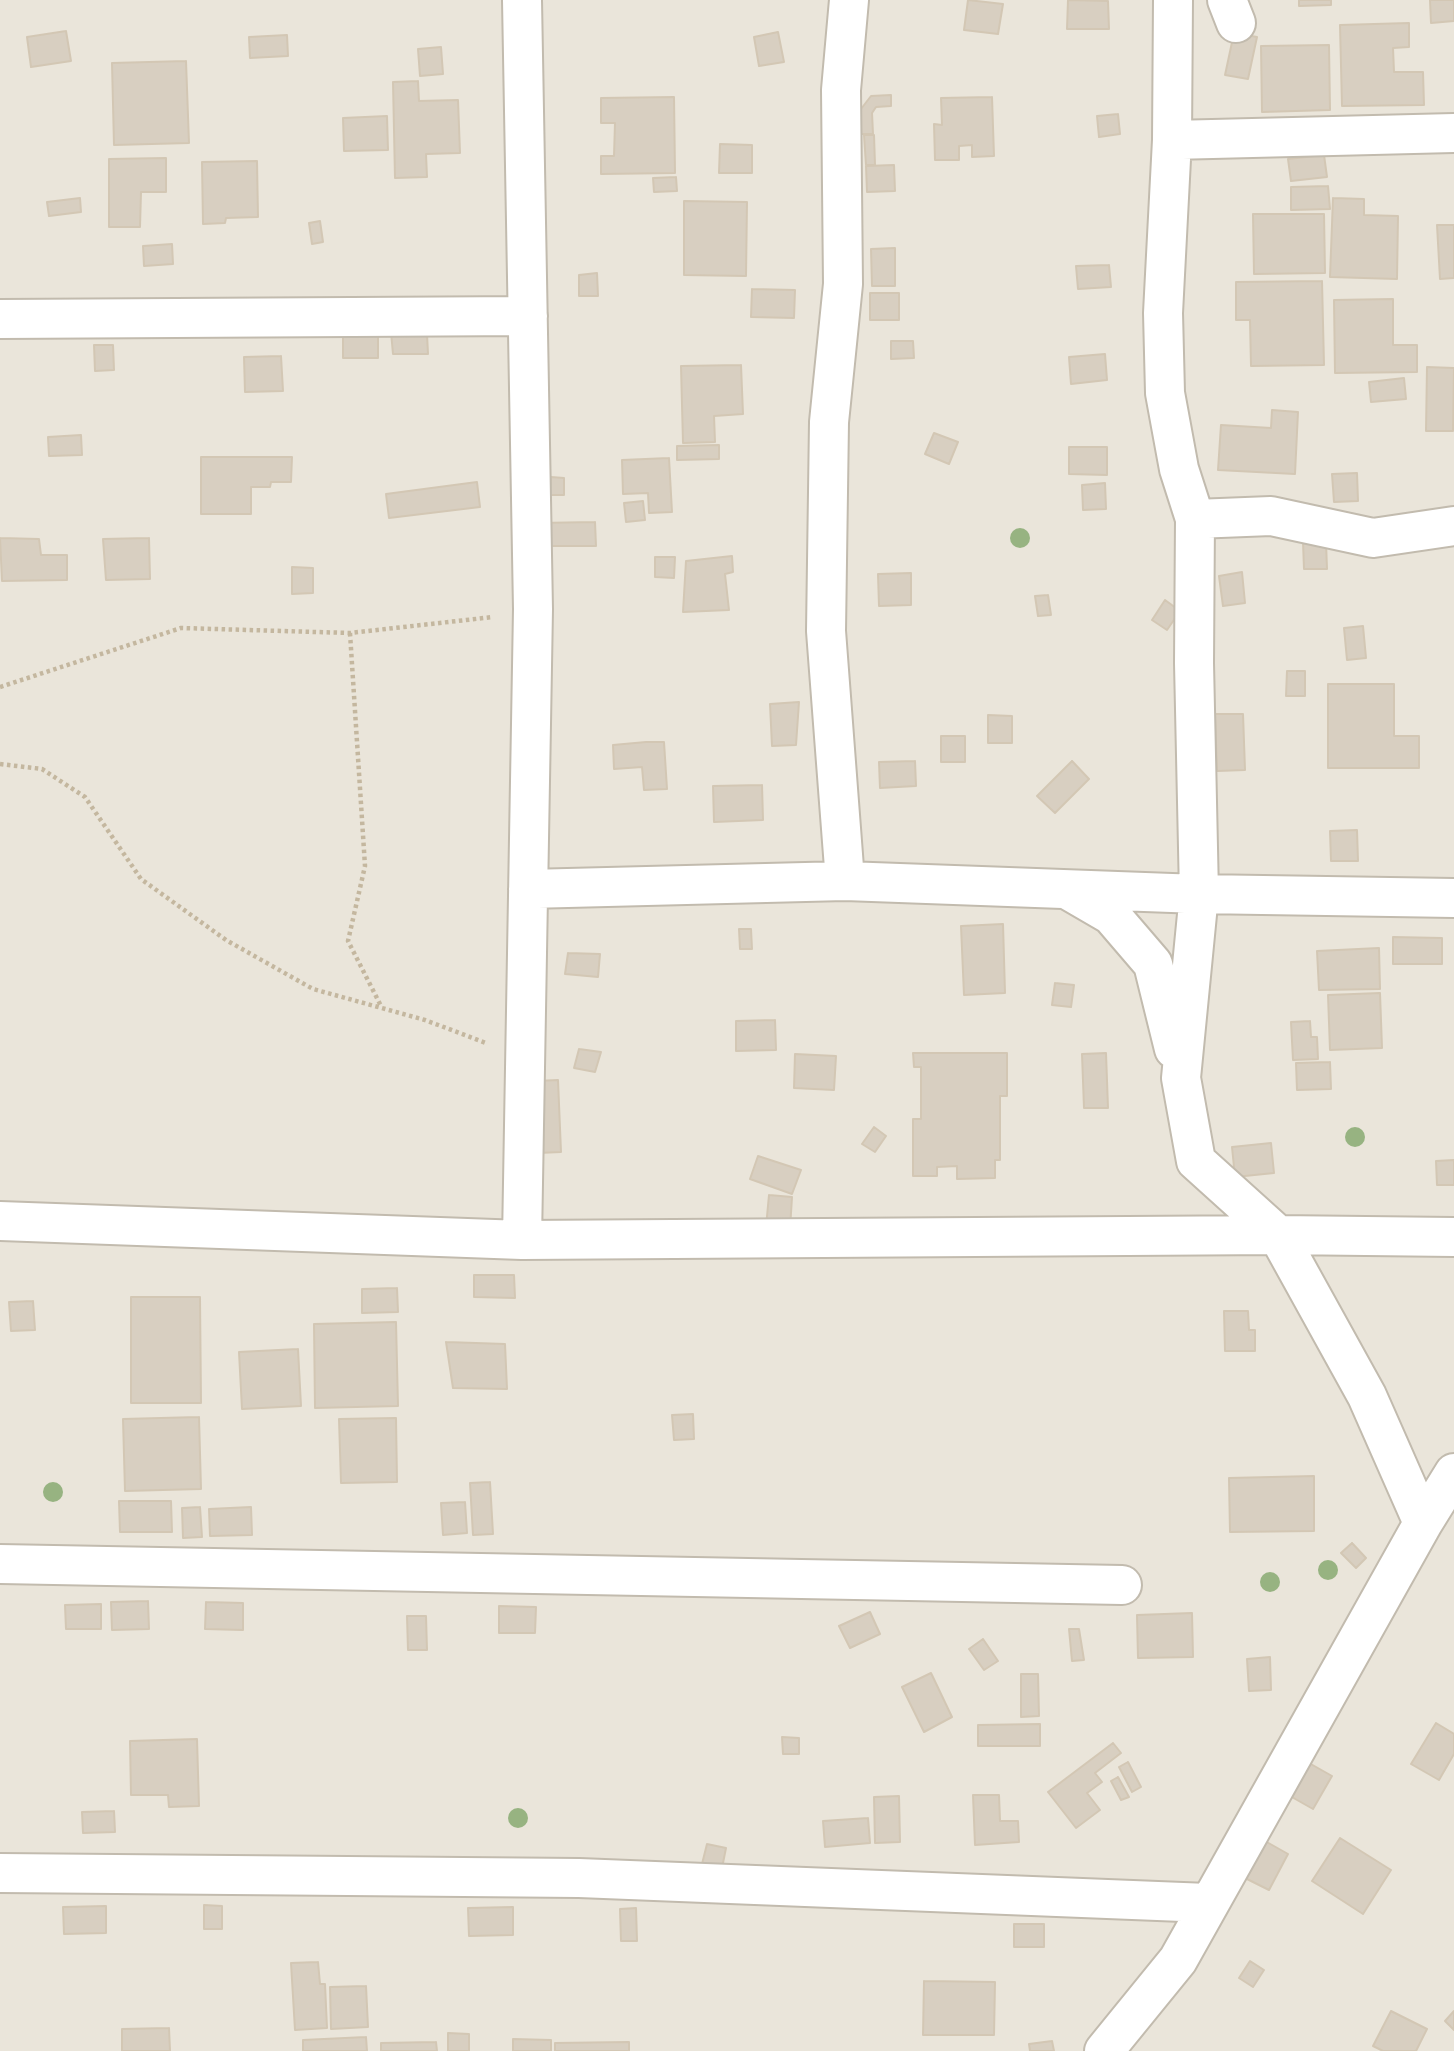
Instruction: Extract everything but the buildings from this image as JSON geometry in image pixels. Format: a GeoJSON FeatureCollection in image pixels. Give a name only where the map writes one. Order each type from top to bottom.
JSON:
{"type":"FeatureCollection","features":[{"type":"Feature","properties":{"kind":"street"},"geometry":{"type":"LineString","coordinates":[[522,0],[533,610],[522,1240]]}},
{"type":"Feature","properties":{"kind":"street"},"geometry":{"type":"LineString","coordinates":[[845,881],[826,631],[829,422],[843,284],[841,90],[849,0]]}},
{"type":"Feature","properties":{"kind":"street"},"geometry":{"type":"LineString","coordinates":[[1173,0],[1172,140],[1163,313],[1165,393],[1179,469],[1195,519],[1194,663],[1199,894],[1181,1078]]}},
{"type":"Feature","properties":{"kind":"street"},"geometry":{"type":"LineString","coordinates":[[1172,140],[1454,133]]}},
{"type":"Feature","properties":{"kind":"street"},"geometry":{"type":"LineString","coordinates":[[0,319],[528,316]]}},
{"type":"Feature","properties":{"kind":"street"},"geometry":{"type":"LineString","coordinates":[[1195,519],[1271,516],[1373,538],[1454,526]]}},
{"type":"Feature","properties":{"kind":"street"},"geometry":{"type":"LineString","coordinates":[[528,889],[845,881],[1199,894],[1454,898]]}},
{"type":"Feature","properties":{"kind":"street"},"geometry":{"type":"LineString","coordinates":[[1065,888],[1111,915],[1153,964],[1181,1078],[1196,1161],[1278,1235],[1367,1396],[1423,1523]]}},
{"type":"Feature","properties":{"kind":"street"},"geometry":{"type":"LineString","coordinates":[[0,1221],[522,1240],[1278,1235],[1454,1237]]}},
{"type":"Feature","properties":{"kind":"street"},"geometry":{"type":"LineString","coordinates":[[1104,2051],[1178,1960],[1423,1523],[1454,1474]]}},
{"type":"Feature","properties":{"kind":"street"},"geometry":{"type":"LineString","coordinates":[[0,1564],[1122,1585]]}},
{"type":"Feature","properties":{"kind":"street"},"geometry":{"type":"LineString","coordinates":[[0,1873],[579,1878],[1208,1903]]}},
{"type":"Feature","properties":{"kind":"path"},"geometry":{"type":"LineString","coordinates":[[0,687],[181,628],[350,633],[473,620],[533,610]]}},
{"type":"Feature","properties":{"kind":"path"},"geometry":{"type":"LineString","coordinates":[[350,633],[366,866],[348,941],[382,1008]]}},
{"type":"Feature","properties":{"kind":"path"},"geometry":{"type":"LineString","coordinates":[[0,764],[43,769],[85,797],[141,879],[226,940],[313,989],[425,1020],[527,1058]]}},
{"type":"Feature","properties":{"kind":"shaded area"},"geometry":{"type":"Polygon","coordinates":[[[0,0],[1454,0],[1454,2051],[0,2051],[0,0]]]}}]}
